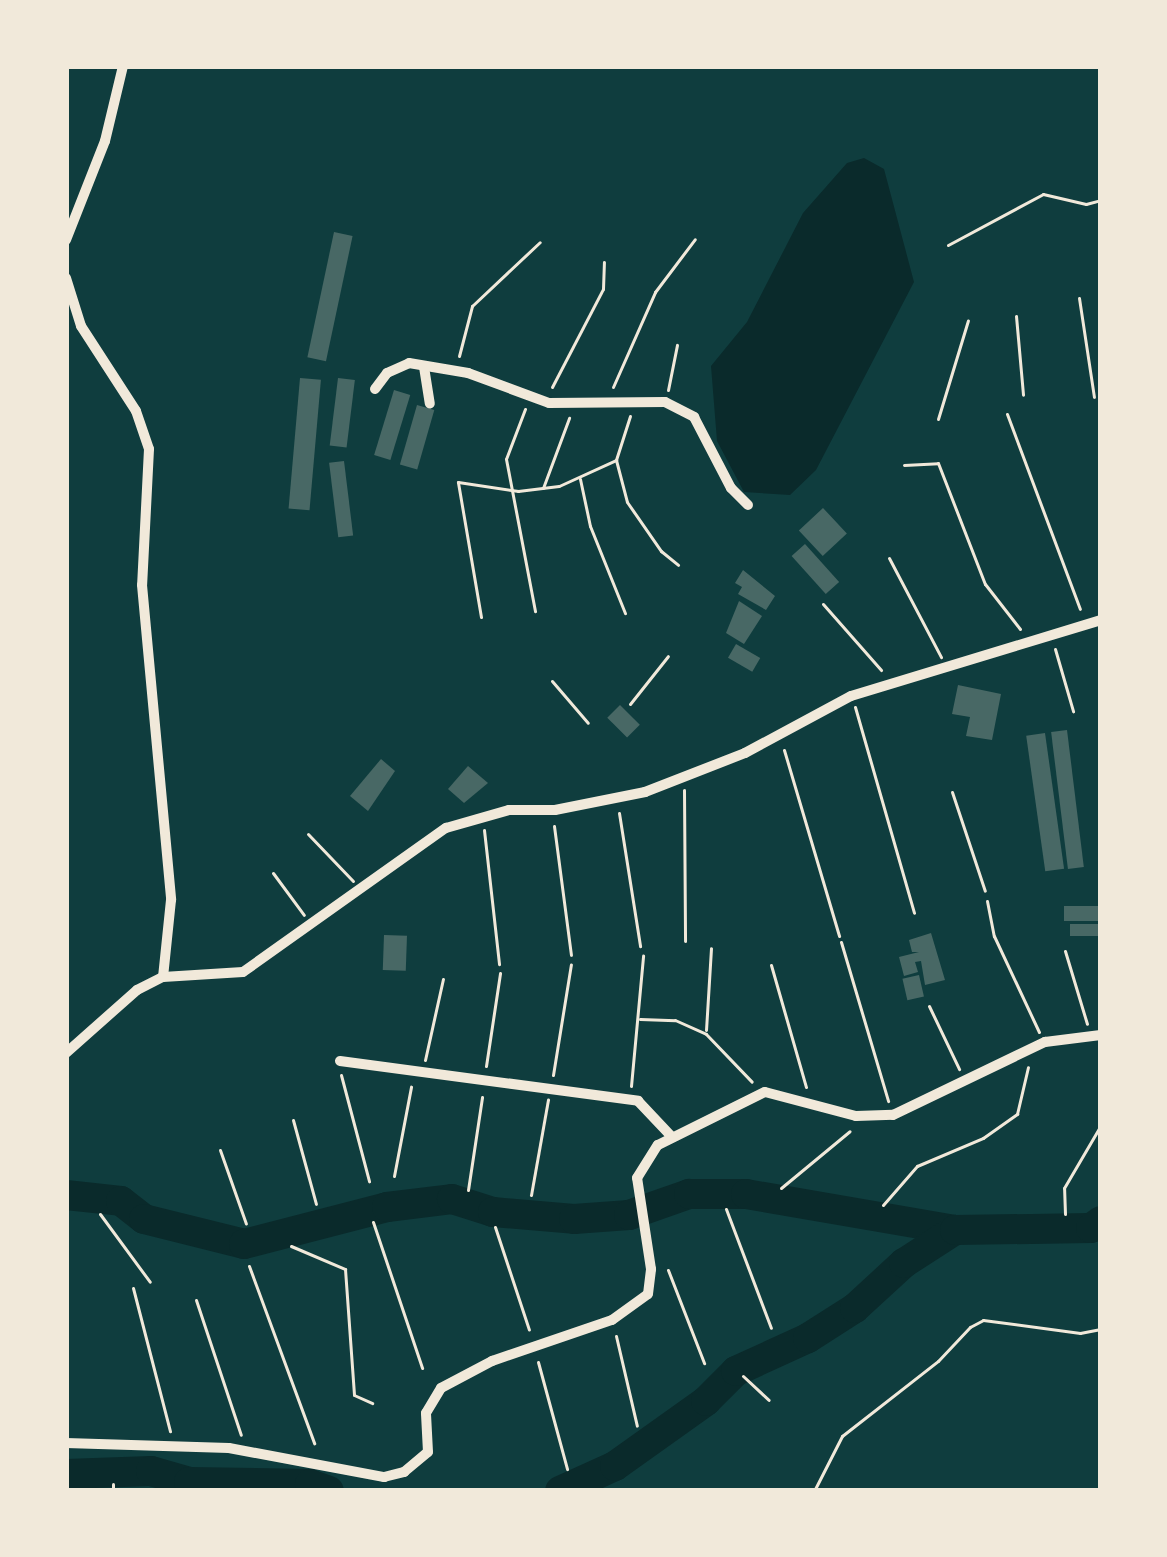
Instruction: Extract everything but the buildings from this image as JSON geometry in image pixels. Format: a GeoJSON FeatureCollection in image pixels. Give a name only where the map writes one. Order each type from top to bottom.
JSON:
{"type":"FeatureCollection","features":[{"type":"Feature","properties":{"kind":"street"},"geometry":{"type":"LineString","coordinates":[[66,240],[105,141],[123,66]]}},
{"type":"Feature","properties":{"kind":"street"},"geometry":{"type":"LineString","coordinates":[[66,278],[81,326],[136,411],[149,449],[142,585],[171,900],[163,976]]}},
{"type":"Feature","properties":{"kind":"street"},"geometry":{"type":"LineString","coordinates":[[375,389],[396,367],[409,363],[468,373],[549,403],[641,400],[682,409],[694,417],[731,488],[748,505]]}},
{"type":"Feature","properties":{"kind":"street"},"geometry":{"type":"LineString","coordinates":[[424,368],[430,404]]}},
{"type":"Feature","properties":{"kind":"street"},"geometry":{"type":"LineString","coordinates":[[66,1054],[137,990],[163,976],[243,972],[446,828],[509,809],[555,810],[646,793],[745,752],[851,696],[1101,620]]}},
{"type":"Feature","properties":{"kind":"street"},"geometry":{"type":"LineString","coordinates":[[66,1443],[229,1448],[384,1477],[404,1472],[428,1452],[426,1413],[441,1388],[492,1361],[612,1320],[648,1294],[651,1269],[637,1178],[658,1145],[765,1092],[856,1116],[893,1115],[1046,1042],[1101,1035]]}},
{"type":"Feature","properties":{"kind":"street"},"geometry":{"type":"LineString","coordinates":[[340,1067],[638,1101],[672,1137]]}},
{"type":"Feature","properties":{"kind":"path"},"geometry":{"type":"LineString","coordinates":[[948,245],[1043,194],[1086,204],[1101,200]]}},
{"type":"Feature","properties":{"kind":"path"},"geometry":{"type":"LineString","coordinates":[[609,394],[655,292],[695,239]]}},
{"type":"Feature","properties":{"kind":"path"},"geometry":{"type":"LineString","coordinates":[[457,363],[472,306],[540,242]]}},
{"type":"Feature","properties":{"kind":"path"},"geometry":{"type":"LineString","coordinates":[[548,394],[603,289],[604,262]]}},
{"type":"Feature","properties":{"kind":"path"},"geometry":{"type":"LineString","coordinates":[[1078,298],[1094,397]]}},
{"type":"Feature","properties":{"kind":"path"},"geometry":{"type":"LineString","coordinates":[[1016,316],[1023,395]]}},
{"type":"Feature","properties":{"kind":"path"},"geometry":{"type":"LineString","coordinates":[[938,418],[968,320]]}},
{"type":"Feature","properties":{"kind":"path"},"geometry":{"type":"LineString","coordinates":[[669,396],[668,372],[677,345]]}},
{"type":"Feature","properties":{"kind":"path"},"geometry":{"type":"LineString","coordinates":[[632,409],[616,460],[627,502],[661,551],[678,565]]}},
{"type":"Feature","properties":{"kind":"path"},"geometry":{"type":"LineString","coordinates":[[525,410],[506,459],[508,490],[535,611]]}},
{"type":"Feature","properties":{"kind":"path"},"geometry":{"type":"LineString","coordinates":[[543,488],[572,411]]}},
{"type":"Feature","properties":{"kind":"path"},"geometry":{"type":"LineString","coordinates":[[1007,414],[1082,614]]}},
{"type":"Feature","properties":{"kind":"path"},"geometry":{"type":"LineString","coordinates":[[481,617],[458,482],[508,490],[543,488],[580,478],[616,460]]}},
{"type":"Feature","properties":{"kind":"path"},"geometry":{"type":"LineString","coordinates":[[904,465],[938,463],[985,584],[1020,630]]}},
{"type":"Feature","properties":{"kind":"path"},"geometry":{"type":"LineString","coordinates":[[580,478],[590,526],[625,614]]}},
{"type":"Feature","properties":{"kind":"path"},"geometry":{"type":"LineString","coordinates":[[889,557],[942,658]]}},
{"type":"Feature","properties":{"kind":"path"},"geometry":{"type":"LineString","coordinates":[[823,604],[876,659],[885,677]]}},
{"type":"Feature","properties":{"kind":"path"},"geometry":{"type":"LineString","coordinates":[[1053,641],[1073,711]]}},
{"type":"Feature","properties":{"kind":"path"},"geometry":{"type":"LineString","coordinates":[[630,704],[668,656]]}},
{"type":"Feature","properties":{"kind":"path"},"geometry":{"type":"LineString","coordinates":[[552,681],[588,723]]}},
{"type":"Feature","properties":{"kind":"path"},"geometry":{"type":"LineString","coordinates":[[854,706],[914,913]]}},
{"type":"Feature","properties":{"kind":"path"},"geometry":{"type":"LineString","coordinates":[[782,742],[888,1103]]}},
{"type":"Feature","properties":{"kind":"path"},"geometry":{"type":"LineString","coordinates":[[684,789],[685,941]]}},
{"type":"Feature","properties":{"kind":"path"},"geometry":{"type":"LineString","coordinates":[[952,793],[985,891]]}},
{"type":"Feature","properties":{"kind":"path"},"geometry":{"type":"LineString","coordinates":[[618,805],[640,946]]}},
{"type":"Feature","properties":{"kind":"path"},"geometry":{"type":"LineString","coordinates":[[553,818],[571,955]]}},
{"type":"Feature","properties":{"kind":"path"},"geometry":{"type":"LineString","coordinates":[[483,829],[499,964]]}},
{"type":"Feature","properties":{"kind":"path"},"geometry":{"type":"LineString","coordinates":[[308,834],[352,880]]}},
{"type":"Feature","properties":{"kind":"path"},"geometry":{"type":"LineString","coordinates":[[273,873],[306,918]]}},
{"type":"Feature","properties":{"kind":"path"},"geometry":{"type":"LineString","coordinates":[[987,901],[998,948],[1040,1033]]}},
{"type":"Feature","properties":{"kind":"path"},"geometry":{"type":"LineString","coordinates":[[706,1034],[711,948]]}},
{"type":"Feature","properties":{"kind":"path"},"geometry":{"type":"LineString","coordinates":[[1065,951],[1088,1026]]}},
{"type":"Feature","properties":{"kind":"path"},"geometry":{"type":"LineString","coordinates":[[630,1093],[643,956]]}},
{"type":"Feature","properties":{"kind":"path"},"geometry":{"type":"LineString","coordinates":[[552,1082],[571,964]]}},
{"type":"Feature","properties":{"kind":"path"},"geometry":{"type":"LineString","coordinates":[[770,965],[806,1087]]}},
{"type":"Feature","properties":{"kind":"path"},"geometry":{"type":"LineString","coordinates":[[485,1073],[500,973]]}},
{"type":"Feature","properties":{"kind":"path"},"geometry":{"type":"LineString","coordinates":[[424,1064],[443,980]]}},
{"type":"Feature","properties":{"kind":"path"},"geometry":{"type":"LineString","coordinates":[[929,1006],[963,1076]]}},
{"type":"Feature","properties":{"kind":"path"},"geometry":{"type":"LineString","coordinates":[[640,1019],[675,1020],[706,1034],[754,1084]]}},
{"type":"Feature","properties":{"kind":"path"},"geometry":{"type":"LineString","coordinates":[[883,1205],[917,1166],[983,1138],[1017,1114],[1030,1060]]}},
{"type":"Feature","properties":{"kind":"path"},"geometry":{"type":"LineString","coordinates":[[340,1067],[369,1181]]}},
{"type":"Feature","properties":{"kind":"path"},"geometry":{"type":"LineString","coordinates":[[394,1177],[413,1079]]}},
{"type":"Feature","properties":{"kind":"path"},"geometry":{"type":"LineString","coordinates":[[468,1190],[483,1089]]}},
{"type":"Feature","properties":{"kind":"path"},"geometry":{"type":"LineString","coordinates":[[531,1195],[549,1098]]}},
{"type":"Feature","properties":{"kind":"path"},"geometry":{"type":"LineString","coordinates":[[293,1120],[316,1204]]}},
{"type":"Feature","properties":{"kind":"path"},"geometry":{"type":"LineString","coordinates":[[1064,1214],[1064,1188],[1101,1125]]}},
{"type":"Feature","properties":{"kind":"path"},"geometry":{"type":"LineString","coordinates":[[781,1188],[856,1126]]}},
{"type":"Feature","properties":{"kind":"path"},"geometry":{"type":"LineString","coordinates":[[220,1150],[246,1224]]}},
{"type":"Feature","properties":{"kind":"path"},"geometry":{"type":"LineString","coordinates":[[726,1209],[771,1328]]}},
{"type":"Feature","properties":{"kind":"path"},"geometry":{"type":"LineString","coordinates":[[100,1214],[150,1282]]}},
{"type":"Feature","properties":{"kind":"path"},"geometry":{"type":"LineString","coordinates":[[373,1222],[422,1368]]}},
{"type":"Feature","properties":{"kind":"path"},"geometry":{"type":"LineString","coordinates":[[495,1227],[529,1330]]}},
{"type":"Feature","properties":{"kind":"path"},"geometry":{"type":"LineString","coordinates":[[291,1246],[346,1270],[354,1395],[373,1403]]}},
{"type":"Feature","properties":{"kind":"path"},"geometry":{"type":"LineString","coordinates":[[249,1266],[314,1443]]}},
{"type":"Feature","properties":{"kind":"path"},"geometry":{"type":"LineString","coordinates":[[668,1270],[704,1363]]}},
{"type":"Feature","properties":{"kind":"path"},"geometry":{"type":"LineString","coordinates":[[133,1288],[171,1436]]}},
{"type":"Feature","properties":{"kind":"path"},"geometry":{"type":"LineString","coordinates":[[196,1300],[244,1442]]}},
{"type":"Feature","properties":{"kind":"path"},"geometry":{"type":"LineString","coordinates":[[814,1491],[842,1436],[938,1361],[970,1327],[983,1320],[1080,1333],[1101,1329]]}},
{"type":"Feature","properties":{"kind":"path"},"geometry":{"type":"LineString","coordinates":[[615,1328],[637,1426]]}},
{"type":"Feature","properties":{"kind":"path"},"geometry":{"type":"LineString","coordinates":[[536,1355],[567,1469]]}},
{"type":"Feature","properties":{"kind":"path"},"geometry":{"type":"LineString","coordinates":[[743,1376],[769,1400]]}},
{"type":"Feature","properties":{"kind":"path"},"geometry":{"type":"LineString","coordinates":[[113,1484],[113,1491]]}},
{"type":"Feature","properties":{"kind":"water"},"geometry":{"type":"Polygon","coordinates":[[[864,158],[884,169],[914,282],[816,470],[790,495],[744,492],[717,441],[711,366],[747,322],[803,213],[847,163],[864,158]]]}},
{"type":"Feature","properties":{"kind":"waterway"},"geometry":{"type":"LineString","coordinates":[[66,1195],[121,1201],[144,1219],[244,1244],[387,1207],[452,1199],[493,1212],[574,1219],[629,1215],[689,1194],[746,1194],[955,1230]]}},
{"type":"Feature","properties":{"kind":"waterway"},"geometry":{"type":"LineString","coordinates":[[560,1491],[615,1466],[706,1401],[736,1371],[808,1338],[855,1308],[904,1263],[955,1230],[1091,1228],[1101,1221]]}},
{"type":"Feature","properties":{"kind":"waterway"},"geometry":{"type":"LineString","coordinates":[[66,1474],[151,1471],[189,1482],[310,1484],[329,1491]]}}]}
